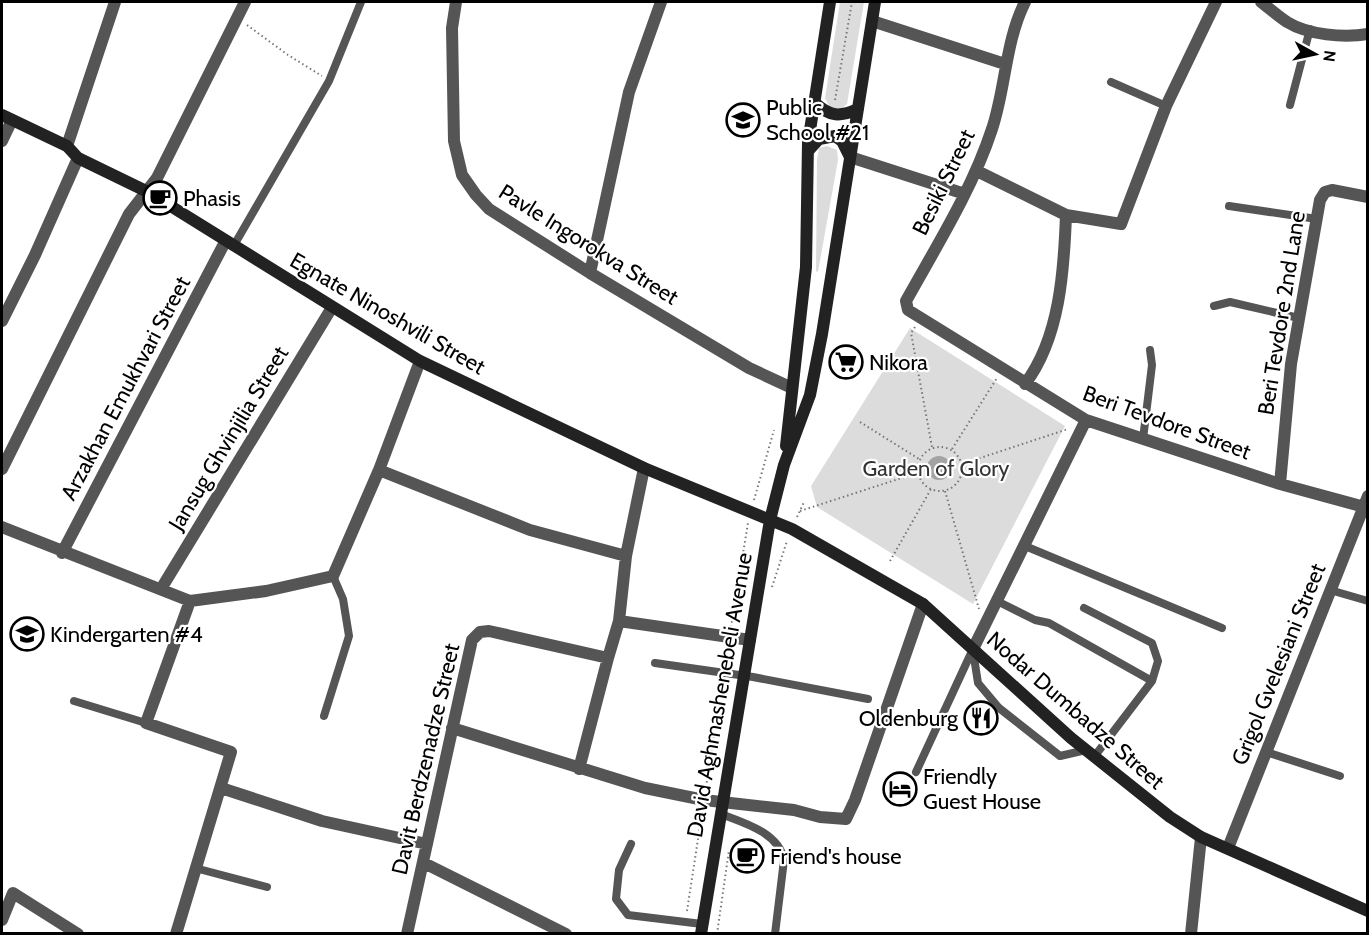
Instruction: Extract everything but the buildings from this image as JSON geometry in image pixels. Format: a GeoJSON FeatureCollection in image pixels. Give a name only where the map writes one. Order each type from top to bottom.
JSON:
{"type":"FeatureCollection","features":[{"type":"Feature","properties":{"kind":"main road","name":"David Aghmashenebeli Avenue"},"geometry":{"type":"LineString","coordinates":[[784,465],[806,267],[808,151],[830,2]]}},
{"type":"Feature","properties":{"kind":"main road","name":"David Aghmashenebeli Avenue"},"geometry":{"type":"LineString","coordinates":[[701,929],[770,520],[784,465],[810,394],[875,2]]}},
{"type":"Feature","properties":{"kind":"main road"},"geometry":{"type":"LineString","coordinates":[[815,103],[832,115],[842,116],[858,109]]}},
{"type":"Feature","properties":{"kind":"main road","name":"Egnate Ninoshvili Street"},"geometry":{"type":"LineString","coordinates":[[7,117],[67,146],[78,158],[148,192],[331,309],[420,361],[644,468],[770,520]]}},
{"type":"Feature","properties":{"kind":"main road"},"geometry":{"type":"LineString","coordinates":[[808,151],[819,139],[835,136],[842,141],[850,157]]}},
{"type":"Feature","properties":{"kind":"main road","name":"Nodar Dumbadze Street"},"geometry":{"type":"LineString","coordinates":[[770,520],[792,529],[923,604],[1090,753],[1170,818],[1201,837],[1368,911]]}},
{"type":"Feature","properties":{"kind":"street"},"geometry":{"type":"LineString","coordinates":[[67,146],[115,2]]}},
{"type":"Feature","properties":{"kind":"street"},"geometry":{"type":"LineString","coordinates":[[2,469],[129,214],[148,192],[245,2]]}},
{"type":"Feature","properties":{"kind":"street","name":"Pavle Ingorokva Street"},"geometry":{"type":"LineString","coordinates":[[456,2],[452,28],[454,141],[462,175],[489,209],[590,273],[749,368],[792,388]]}},
{"type":"Feature","properties":{"kind":"street"},"geometry":{"type":"LineString","coordinates":[[590,273],[629,92],[661,2]]}},
{"type":"Feature","properties":{"kind":"street","name":"Besiki Street"},"geometry":{"type":"LineString","coordinates":[[906,306],[906,301],[977,171],[993,126],[1011,33],[1025,2]]}},
{"type":"Feature","properties":{"kind":"street"},"geometry":{"type":"LineString","coordinates":[[977,171],[1066,215],[1121,224],[1166,106],[1216,2]]}},
{"type":"Feature","properties":{"kind":"street"},"geometry":{"type":"LineString","coordinates":[[1260,2],[1289,23],[1310,29],[1356,36],[1368,34]]}},
{"type":"Feature","properties":{"kind":"street"},"geometry":{"type":"LineString","coordinates":[[872,21],[1005,64]]}},
{"type":"Feature","properties":{"kind":"street"},"geometry":{"type":"LineString","coordinates":[[2,141],[7,117]]}},
{"type":"Feature","properties":{"kind":"street"},"geometry":{"type":"LineString","coordinates":[[850,157],[965,194]]}},
{"type":"Feature","properties":{"kind":"street"},"geometry":{"type":"LineString","coordinates":[[2,321],[35,255],[78,158]]}},
{"type":"Feature","properties":{"kind":"street","name":"Beri Tevdore 2nd Lane"},"geometry":{"type":"LineString","coordinates":[[1280,484],[1291,364],[1320,200],[1324,192],[1332,190],[1368,196]]}},
{"type":"Feature","properties":{"kind":"street"},"geometry":{"type":"LineString","coordinates":[[1025,384],[1036,370],[1053,318],[1065,255],[1066,215]]}},
{"type":"Feature","properties":{"kind":"street","name":"Arzakhan Emukhvari Street"},"geometry":{"type":"LineString","coordinates":[[62,553],[229,244]]}},
{"type":"Feature","properties":{"kind":"street","name":"Beri Tevdore Street"},"geometry":{"type":"LineString","coordinates":[[906,306],[908,310],[1002,370],[1086,420],[1280,484],[1366,504]]}},
{"type":"Feature","properties":{"kind":"street","name":"Jansug Ghvinjilia Street"},"geometry":{"type":"LineString","coordinates":[[161,589],[331,309]]}},
{"type":"Feature","properties":{"kind":"street"},"geometry":{"type":"LineString","coordinates":[[2,527],[62,553],[190,601],[266,591],[333,576],[379,470],[420,361]]}},
{"type":"Feature","properties":{"kind":"street"},"geometry":{"type":"LineString","coordinates":[[973,649],[1086,420]]}},
{"type":"Feature","properties":{"kind":"street"},"geometry":{"type":"LineString","coordinates":[[579,769],[619,621],[626,556],[644,468]]}},
{"type":"Feature","properties":{"kind":"street"},"geometry":{"type":"LineString","coordinates":[[379,470],[530,530],[626,556]]}},
{"type":"Feature","properties":{"kind":"street","name":"Grigol Gvelesiani Street"},"geometry":{"type":"LineString","coordinates":[[1228,848],[1366,504]]}},
{"type":"Feature","properties":{"kind":"street"},"geometry":{"type":"LineString","coordinates":[[176,933],[231,752],[146,723],[190,601]]}},
{"type":"Feature","properties":{"kind":"street"},"geometry":{"type":"LineString","coordinates":[[452,728],[579,769],[722,808],[846,819],[855,800],[923,604]]}},
{"type":"Feature","properties":{"kind":"street"},"geometry":{"type":"LineString","coordinates":[[619,621],[750,640]]}},
{"type":"Feature","properties":{"kind":"street","name":"Davit Berdzenadze Street"},"geometry":{"type":"LineString","coordinates":[[407,933],[472,640],[480,632],[489,631],[608,658]]}},
{"type":"Feature","properties":{"kind":"street"},"geometry":{"type":"LineString","coordinates":[[221,788],[322,822],[427,844]]}},
{"type":"Feature","properties":{"kind":"street"},"geometry":{"type":"LineString","coordinates":[[1191,933],[1201,837]]}},
{"type":"Feature","properties":{"kind":"street"},"geometry":{"type":"LineString","coordinates":[[424,863],[566,933]]}},
{"type":"Feature","properties":{"kind":"street"},"geometry":{"type":"LineString","coordinates":[[2,920],[13,893],[78,933]]}},
{"type":"Feature","properties":{"kind":"lane"},"geometry":{"type":"LineString","coordinates":[[229,244],[330,81],[361,2]]}},
{"type":"Feature","properties":{"kind":"lane"},"geometry":{"type":"LineString","coordinates":[[1290,105],[1310,29]]}},
{"type":"Feature","properties":{"kind":"lane"},"geometry":{"type":"LineString","coordinates":[[1112,82],[1166,106]]}},
{"type":"Feature","properties":{"kind":"lane"},"geometry":{"type":"LineString","coordinates":[[1228,206],[1317,219]]}},
{"type":"Feature","properties":{"kind":"lane"},"geometry":{"type":"LineString","coordinates":[[1214,306],[1230,302],[1299,318]]}},
{"type":"Feature","properties":{"kind":"lane"},"geometry":{"type":"LineString","coordinates":[[1143,439],[1152,365],[1150,350]]}},
{"type":"Feature","properties":{"kind":"lane"},"geometry":{"type":"LineString","coordinates":[[1025,546],[1222,628]]}},
{"type":"Feature","properties":{"kind":"lane"},"geometry":{"type":"LineString","coordinates":[[324,716],[349,636],[346,609],[333,576]]}},
{"type":"Feature","properties":{"kind":"lane"},"geometry":{"type":"LineString","coordinates":[[1330,590],[1368,601]]}},
{"type":"Feature","properties":{"kind":"lane"},"geometry":{"type":"LineString","coordinates":[[997,601],[1035,620],[1049,623],[1152,681]]}},
{"type":"Feature","properties":{"kind":"lane"},"geometry":{"type":"LineString","coordinates":[[973,649],[978,683],[999,708],[1060,756],[1090,753],[1152,681],[1158,661],[1152,643],[1084,608]]}},
{"type":"Feature","properties":{"kind":"lane"},"geometry":{"type":"LineString","coordinates":[[916,772],[973,649]]}},
{"type":"Feature","properties":{"kind":"lane"},"geometry":{"type":"LineString","coordinates":[[655,663],[744,675],[868,699]]}},
{"type":"Feature","properties":{"kind":"lane"},"geometry":{"type":"LineString","coordinates":[[74,701],[146,723]]}},
{"type":"Feature","properties":{"kind":"lane"},"geometry":{"type":"LineString","coordinates":[[1266,752],[1340,776]]}},
{"type":"Feature","properties":{"kind":"lane"},"geometry":{"type":"LineString","coordinates":[[722,808],[772,838],[782,849],[784,861],[775,933]]}},
{"type":"Feature","properties":{"kind":"lane"},"geometry":{"type":"LineString","coordinates":[[631,844],[619,870],[616,899],[628,915],[701,929]]}},
{"type":"Feature","properties":{"kind":"lane"},"geometry":{"type":"LineString","coordinates":[[195,868],[267,887]]}},
{"type":"Feature","properties":{"kind":"path"},"geometry":{"type":"LineString","coordinates":[[832,115],[852,2]]}},
{"type":"Feature","properties":{"kind":"path"},"geometry":{"type":"LineString","coordinates":[[238,18],[288,56],[330,81]]}},
{"type":"Feature","properties":{"kind":"path"},"geometry":{"type":"LineString","coordinates":[[921,318],[911,333],[932,447]]}},
{"type":"Feature","properties":{"kind":"path"},"geometry":{"type":"LineString","coordinates":[[952,449],[1002,370]]}},
{"type":"Feature","properties":{"kind":"path"},"geometry":{"type":"LineString","coordinates":[[962,464],[1074,427],[1086,420]]}},
{"type":"Feature","properties":{"kind":"path"},"geometry":{"type":"LineString","coordinates":[[860,422],[919,459]]}},
{"type":"Feature","properties":{"kind":"path"},"geometry":{"type":"LineString","coordinates":[[932,447],[952,449],[962,464],[958,483],[945,491],[930,489],[920,480],[919,459],[932,447]]}},
{"type":"Feature","properties":{"kind":"path"},"geometry":{"type":"LineString","coordinates":[[799,511],[918,473]]}},
{"type":"Feature","properties":{"kind":"path"},"geometry":{"type":"LineString","coordinates":[[890,561],[930,489]]}},
{"type":"Feature","properties":{"kind":"path"},"geometry":{"type":"LineString","coordinates":[[945,491],[983,629]]}},
{"type":"Feature","properties":{"kind":"path"},"geometry":{"type":"LineString","coordinates":[[772,587],[777,565],[804,502]]}},
{"type":"Feature","properties":{"kind":"path"},"geometry":{"type":"LineString","coordinates":[[717,933],[730,841]]}},
{"type":"Feature","properties":{"kind":"green space"},"geometry":{"type":"Polygon","coordinates":[[[840,2],[864,2],[847,104],[840,110],[830,108],[825,98],[840,2]]]}},
{"type":"Feature","properties":{"kind":"green space"},"geometry":{"type":"Polygon","coordinates":[[[827,146],[837,150],[838,160],[818,272],[816,271],[817,160],[819,148],[827,146]]]}},
{"type":"Feature","properties":{"kind":"green space","name":"Garden of Glory"},"geometry":{"type":"Polygon","coordinates":[[[910,328],[1065,426],[973,604],[817,507],[811,486],[910,328]]]}},
{"type":"Feature","properties":{"kind":"shaded area"},"geometry":{"type":"Polygon","coordinates":[[[934,456],[944,456],[951,463],[951,473],[944,480],[934,480],[927,473],[927,463],[934,456]]]}},
{"type":"Feature","properties":{"kind":"place","name":"Public School #21"},"geometry":{"type":"Point","coordinates":[743,120]}},
{"type":"Feature","properties":{"kind":"place","name":"Phasis"},"geometry":{"type":"Point","coordinates":[160,198]}},
{"type":"Feature","properties":{"kind":"place","name":"Nikora"},"geometry":{"type":"Point","coordinates":[846,362]}},
{"type":"Feature","properties":{"kind":"place","name":"Kindergarten #4"},"geometry":{"type":"Point","coordinates":[27,634]}},
{"type":"Feature","properties":{"kind":"place","name":"Oldenburg"},"geometry":{"type":"Point","coordinates":[981,718]}},
{"type":"Feature","properties":{"kind":"place","name":"Friendly Guest House"},"geometry":{"type":"Point","coordinates":[900,789]}},
{"type":"Feature","properties":{"kind":"place","name":"Friend's house"},"geometry":{"type":"Point","coordinates":[747,856]}}]}
